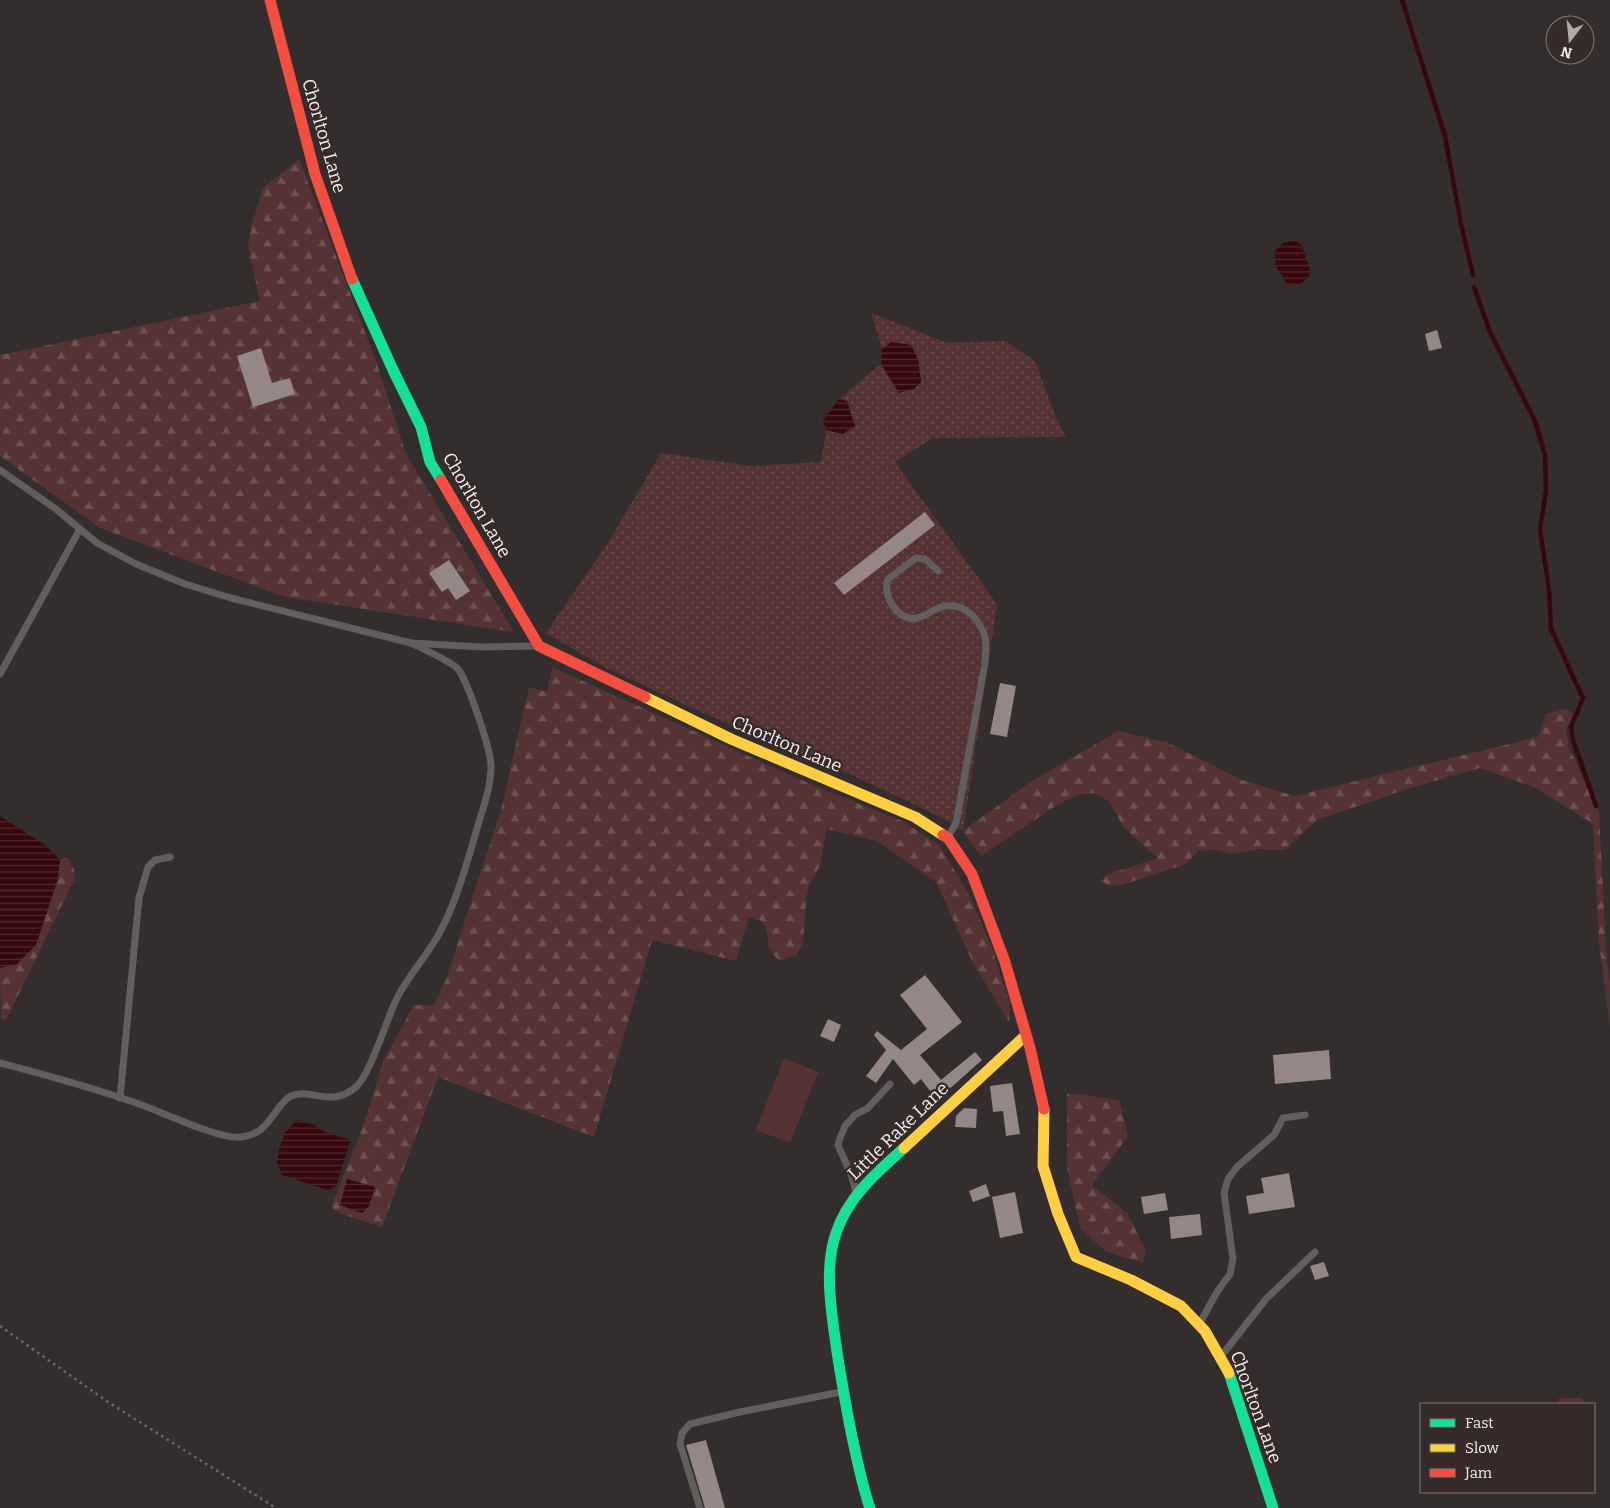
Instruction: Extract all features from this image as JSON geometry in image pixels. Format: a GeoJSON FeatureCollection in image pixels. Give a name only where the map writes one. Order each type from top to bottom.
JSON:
{"type":"FeatureCollection","features":[{"type":"Feature","properties":{"kind":"street","name":"Chorlton Lane"},"geometry":{"type":"LineString","coordinates":[[270,0],[314,174],[352,278],[421,427],[430,462],[539,646],[731,740],[916,817],[948,838],[972,874],[1006,962],[1025,1036],[1030,1048],[1045,1113],[1043,1166],[1058,1214],[1076,1257],[1131,1280],[1180,1306],[1205,1331],[1227,1368],[1273,1508]]}},
{"type":"Feature","properties":{"kind":"street","name":"Little Rake Lane"},"geometry":{"type":"LineString","coordinates":[[870,1508],[863,1488],[843,1392],[831,1311],[829,1263],[836,1232],[853,1199],[877,1172],[1025,1036]]}},
{"type":"Feature","properties":{"kind":"lane"},"geometry":{"type":"LineString","coordinates":[[0,470],[56,509],[97,543],[136,564],[185,584],[240,600],[410,643],[481,647],[539,646]]}},
{"type":"Feature","properties":{"kind":"lane"},"geometry":{"type":"LineString","coordinates":[[0,674],[80,529]]}},
{"type":"Feature","properties":{"kind":"lane"},"geometry":{"type":"LineString","coordinates":[[938,571],[925,559],[916,558],[888,579],[886,589],[897,612],[908,617],[917,618],[932,610],[947,606],[960,607],[970,612],[981,627],[985,639],[985,664],[956,824],[948,838]]}},
{"type":"Feature","properties":{"kind":"lane"},"geometry":{"type":"LineString","coordinates":[[0,1063],[120,1098],[218,1134],[238,1138],[253,1135],[264,1128],[291,1096],[303,1094],[330,1098],[343,1096],[359,1085],[367,1072],[398,996],[432,947],[443,927],[466,866],[486,801],[490,775],[489,751],[466,681],[456,667],[410,643]]}},
{"type":"Feature","properties":{"kind":"lane"},"geometry":{"type":"LineString","coordinates":[[120,1098],[139,898],[148,867],[155,860],[170,857]]}},
{"type":"Feature","properties":{"kind":"lane"},"geometry":{"type":"LineString","coordinates":[[857,1195],[852,1176],[838,1145],[840,1138],[845,1126],[855,1115],[868,1108],[890,1084]]}},
{"type":"Feature","properties":{"kind":"lane"},"geometry":{"type":"LineString","coordinates":[[1199,1324],[1217,1292],[1230,1274],[1232,1266],[1233,1259],[1224,1193],[1228,1179],[1237,1167],[1274,1135],[1283,1118],[1305,1115]]}},
{"type":"Feature","properties":{"kind":"lane"},"geometry":{"type":"LineString","coordinates":[[1220,1357],[1266,1299],[1315,1252]]}},
{"type":"Feature","properties":{"kind":"lane"},"geometry":{"type":"LineString","coordinates":[[700,1508],[680,1444],[682,1433],[690,1424],[740,1412],[843,1392]]}},
{"type":"Feature","properties":{"kind":"path"},"geometry":{"type":"LineString","coordinates":[[0,1326],[108,1402],[276,1508]]}},
{"type":"Feature","properties":{"kind":"green space"},"geometry":{"type":"Polygon","coordinates":[[[299,159],[376,361],[406,454],[514,632],[285,597],[100,528],[0,456],[0,355],[260,301],[248,247],[252,224],[263,188],[299,159]]]}},
{"type":"Feature","properties":{"kind":"green space"},"geometry":{"type":"Polygon","coordinates":[[[871,313],[947,343],[1005,341],[1035,361],[1056,418],[1066,437],[933,438],[895,462],[997,604],[963,831],[943,818],[851,775],[721,721],[606,668],[546,633],[609,541],[661,453],[751,466],[821,462],[826,430],[843,434],[854,426],[847,401],[839,399],[881,364],[893,385],[914,389],[921,382],[918,359],[892,342],[882,349],[871,313]]]}},
{"type":"Feature","properties":{"kind":"green space"},"geometry":{"type":"Polygon","coordinates":[[[552,667],[806,782],[902,821],[939,845],[968,892],[992,948],[1010,1004],[1009,1022],[972,961],[936,882],[877,841],[827,829],[820,866],[810,883],[806,899],[803,942],[797,955],[779,961],[769,949],[767,932],[762,921],[749,917],[736,961],[652,940],[594,1137],[438,1077],[382,1227],[341,1214],[331,1207],[362,1129],[384,1059],[414,1005],[433,1006],[445,982],[501,810],[529,687],[547,692],[552,667]]]}},
{"type":"Feature","properties":{"kind":"green space"},"geometry":{"type":"Polygon","coordinates":[[[1566,709],[1573,714],[1566,728],[1569,747],[1599,812],[1606,950],[1610,983],[1610,1027],[1599,943],[1593,824],[1536,788],[1480,768],[1410,788],[1317,820],[1285,850],[1257,849],[1233,854],[1213,849],[1198,851],[1186,864],[1119,886],[1108,885],[1101,881],[1106,875],[1158,858],[1124,828],[1109,801],[1094,793],[1082,794],[1060,803],[981,856],[963,831],[1029,783],[1118,731],[1169,743],[1242,780],[1294,796],[1538,737],[1546,714],[1566,709]]]}},
{"type":"Feature","properties":{"kind":"green space"},"geometry":{"type":"Polygon","coordinates":[[[67,857],[75,872],[74,880],[6,1020],[1,1019],[0,968],[17,964],[49,903],[58,879],[60,860],[67,857]]]}},
{"type":"Feature","properties":{"kind":"green space"},"geometry":{"type":"Polygon","coordinates":[[[784,1058],[818,1072],[790,1143],[756,1130],[784,1058]]]}},
{"type":"Feature","properties":{"kind":"green space"},"geometry":{"type":"Polygon","coordinates":[[[1067,1094],[1119,1100],[1128,1136],[1092,1185],[1128,1214],[1146,1251],[1143,1263],[1105,1251],[1080,1228],[1067,1168],[1067,1094]]]}},
{"type":"Feature","properties":{"kind":"green space"},"geometry":{"type":"Polygon","coordinates":[[[1582,1398],[1584,1403],[1559,1403],[1557,1399],[1582,1398]]]}},
{"type":"Feature","properties":{"kind":"shaded area"},"geometry":{"type":"Polygon","coordinates":[[[1295,240],[1302,245],[1311,272],[1302,283],[1288,286],[1276,266],[1274,252],[1283,243],[1295,240]]]}},
{"type":"Feature","properties":{"kind":"shaded area"},"geometry":{"type":"Polygon","coordinates":[[[891,342],[911,345],[918,359],[921,382],[914,389],[899,393],[881,364],[882,349],[891,342]]]}},
{"type":"Feature","properties":{"kind":"shaded area"},"geometry":{"type":"Polygon","coordinates":[[[839,399],[847,401],[855,426],[843,434],[826,430],[823,420],[839,399]]]}},
{"type":"Feature","properties":{"kind":"shaded area"},"geometry":{"type":"Polygon","coordinates":[[[0,816],[45,845],[60,860],[58,879],[36,945],[17,964],[0,968],[0,816]]]}},
{"type":"Feature","properties":{"kind":"shaded area"},"geometry":{"type":"Polygon","coordinates":[[[297,1120],[312,1124],[327,1133],[351,1140],[336,1186],[328,1190],[282,1175],[277,1163],[279,1150],[285,1132],[297,1120]]]}},
{"type":"Feature","properties":{"kind":"shaded area"},"geometry":{"type":"Polygon","coordinates":[[[347,1179],[375,1187],[369,1206],[362,1213],[340,1205],[347,1179]]]}},
{"type":"Feature","properties":{"kind":"building"},"geometry":{"type":"Polygon","coordinates":[[[1437,330],[1442,348],[1429,351],[1425,334],[1437,330]]]}},
{"type":"Feature","properties":{"kind":"building"},"geometry":{"type":"Polygon","coordinates":[[[261,348],[272,383],[290,378],[295,394],[253,407],[237,356],[261,348]]]}},
{"type":"Feature","properties":{"kind":"building"},"geometry":{"type":"Polygon","coordinates":[[[925,512],[935,525],[844,595],[834,583],[925,512]]]}},
{"type":"Feature","properties":{"kind":"building"},"geometry":{"type":"Polygon","coordinates":[[[449,560],[470,591],[456,600],[448,588],[442,592],[429,573],[449,560]]]}},
{"type":"Feature","properties":{"kind":"building"},"geometry":{"type":"Polygon","coordinates":[[[1000,683],[1016,686],[1007,737],[990,734],[1000,683]]]}},
{"type":"Feature","properties":{"kind":"building"},"geometry":{"type":"Polygon","coordinates":[[[925,975],[962,1022],[920,1055],[941,1080],[975,1052],[982,1060],[937,1100],[921,1079],[914,1085],[893,1059],[876,1083],[866,1076],[886,1050],[874,1035],[877,1031],[901,1050],[927,1029],[900,995],[925,975]]]}},
{"type":"Feature","properties":{"kind":"building"},"geometry":{"type":"Polygon","coordinates":[[[828,1019],[841,1025],[834,1042],[820,1036],[828,1019]]]}},
{"type":"Feature","properties":{"kind":"building"},"geometry":{"type":"Polygon","coordinates":[[[1329,1050],[1331,1079],[1275,1084],[1273,1055],[1329,1050]]]}},
{"type":"Feature","properties":{"kind":"building"},"geometry":{"type":"Polygon","coordinates":[[[1012,1083],[1020,1134],[1006,1136],[1003,1111],[993,1112],[990,1086],[1012,1083]]]}},
{"type":"Feature","properties":{"kind":"building"},"geometry":{"type":"Polygon","coordinates":[[[964,1108],[977,1109],[976,1128],[955,1127],[956,1116],[964,1108]]]}},
{"type":"Feature","properties":{"kind":"building"},"geometry":{"type":"Polygon","coordinates":[[[1289,1173],[1295,1207],[1249,1214],[1246,1196],[1264,1193],[1261,1178],[1289,1173]]]}},
{"type":"Feature","properties":{"kind":"building"},"geometry":{"type":"Polygon","coordinates":[[[986,1184],[990,1196],[973,1202],[969,1191],[986,1184]]]}},
{"type":"Feature","properties":{"kind":"building"},"geometry":{"type":"Polygon","coordinates":[[[1015,1192],[1023,1233],[1000,1238],[992,1197],[1015,1192]]]}},
{"type":"Feature","properties":{"kind":"building"},"geometry":{"type":"Polygon","coordinates":[[[1165,1193],[1168,1210],[1144,1214],[1141,1197],[1165,1193]]]}},
{"type":"Feature","properties":{"kind":"building"},"geometry":{"type":"Polygon","coordinates":[[[1200,1214],[1202,1235],[1171,1239],[1169,1217],[1200,1214]]]}},
{"type":"Feature","properties":{"kind":"building"},"geometry":{"type":"Polygon","coordinates":[[[1324,1262],[1329,1276],[1315,1280],[1310,1266],[1324,1262]]]}},
{"type":"Feature","properties":{"kind":"building"},"geometry":{"type":"Polygon","coordinates":[[[706,1440],[725,1508],[705,1508],[686,1445],[706,1440]]]}},
{"type":"Feature","properties":{"kind":"waterway"},"geometry":{"type":"LineString","coordinates":[[1402,0],[1445,136],[1461,224],[1473,275]]}},
{"type":"Feature","properties":{"kind":"waterway"},"geometry":{"type":"LineString","coordinates":[[1474,287],[1490,332],[1535,421],[1545,455],[1546,491],[1540,529],[1549,590],[1551,629],[1583,698],[1571,727],[1573,740],[1596,806]]}},
{"type":"Feature","properties":{"kind":"traffic: fast"},"geometry":{"type":"LineString","coordinates":[[352,279],[421,427],[430,462],[441,480]]}},
{"type":"Feature","properties":{"kind":"traffic: fast"},"geometry":{"type":"LineString","coordinates":[[870,1508],[850,1427],[839,1366],[831,1303],[830,1260],[836,1233],[848,1208],[864,1186],[904,1148]]}},
{"type":"Feature","properties":{"kind":"traffic: fast"},"geometry":{"type":"LineString","coordinates":[[1229,1373],[1273,1508]]}},
{"type":"Feature","properties":{"kind":"traffic: slow"},"geometry":{"type":"LineString","coordinates":[[645,697],[731,739],[915,817],[943,835]]}},
{"type":"Feature","properties":{"kind":"traffic: slow"},"geometry":{"type":"LineString","coordinates":[[904,1148],[1025,1036]]}},
{"type":"Feature","properties":{"kind":"traffic: slow"},"geometry":{"type":"LineString","coordinates":[[1044,1109],[1043,1166],[1058,1214],[1076,1257],[1131,1280],[1181,1306],[1205,1331],[1229,1373]]}},
{"type":"Feature","properties":{"kind":"traffic: jam"},"geometry":{"type":"LineString","coordinates":[[270,0],[315,174],[352,279]]}},
{"type":"Feature","properties":{"kind":"traffic: jam"},"geometry":{"type":"LineString","coordinates":[[441,480],[539,646],[645,697]]}},
{"type":"Feature","properties":{"kind":"traffic: jam"},"geometry":{"type":"LineString","coordinates":[[943,835],[948,838],[972,874],[1005,962],[1030,1048],[1044,1109]]}}]}
